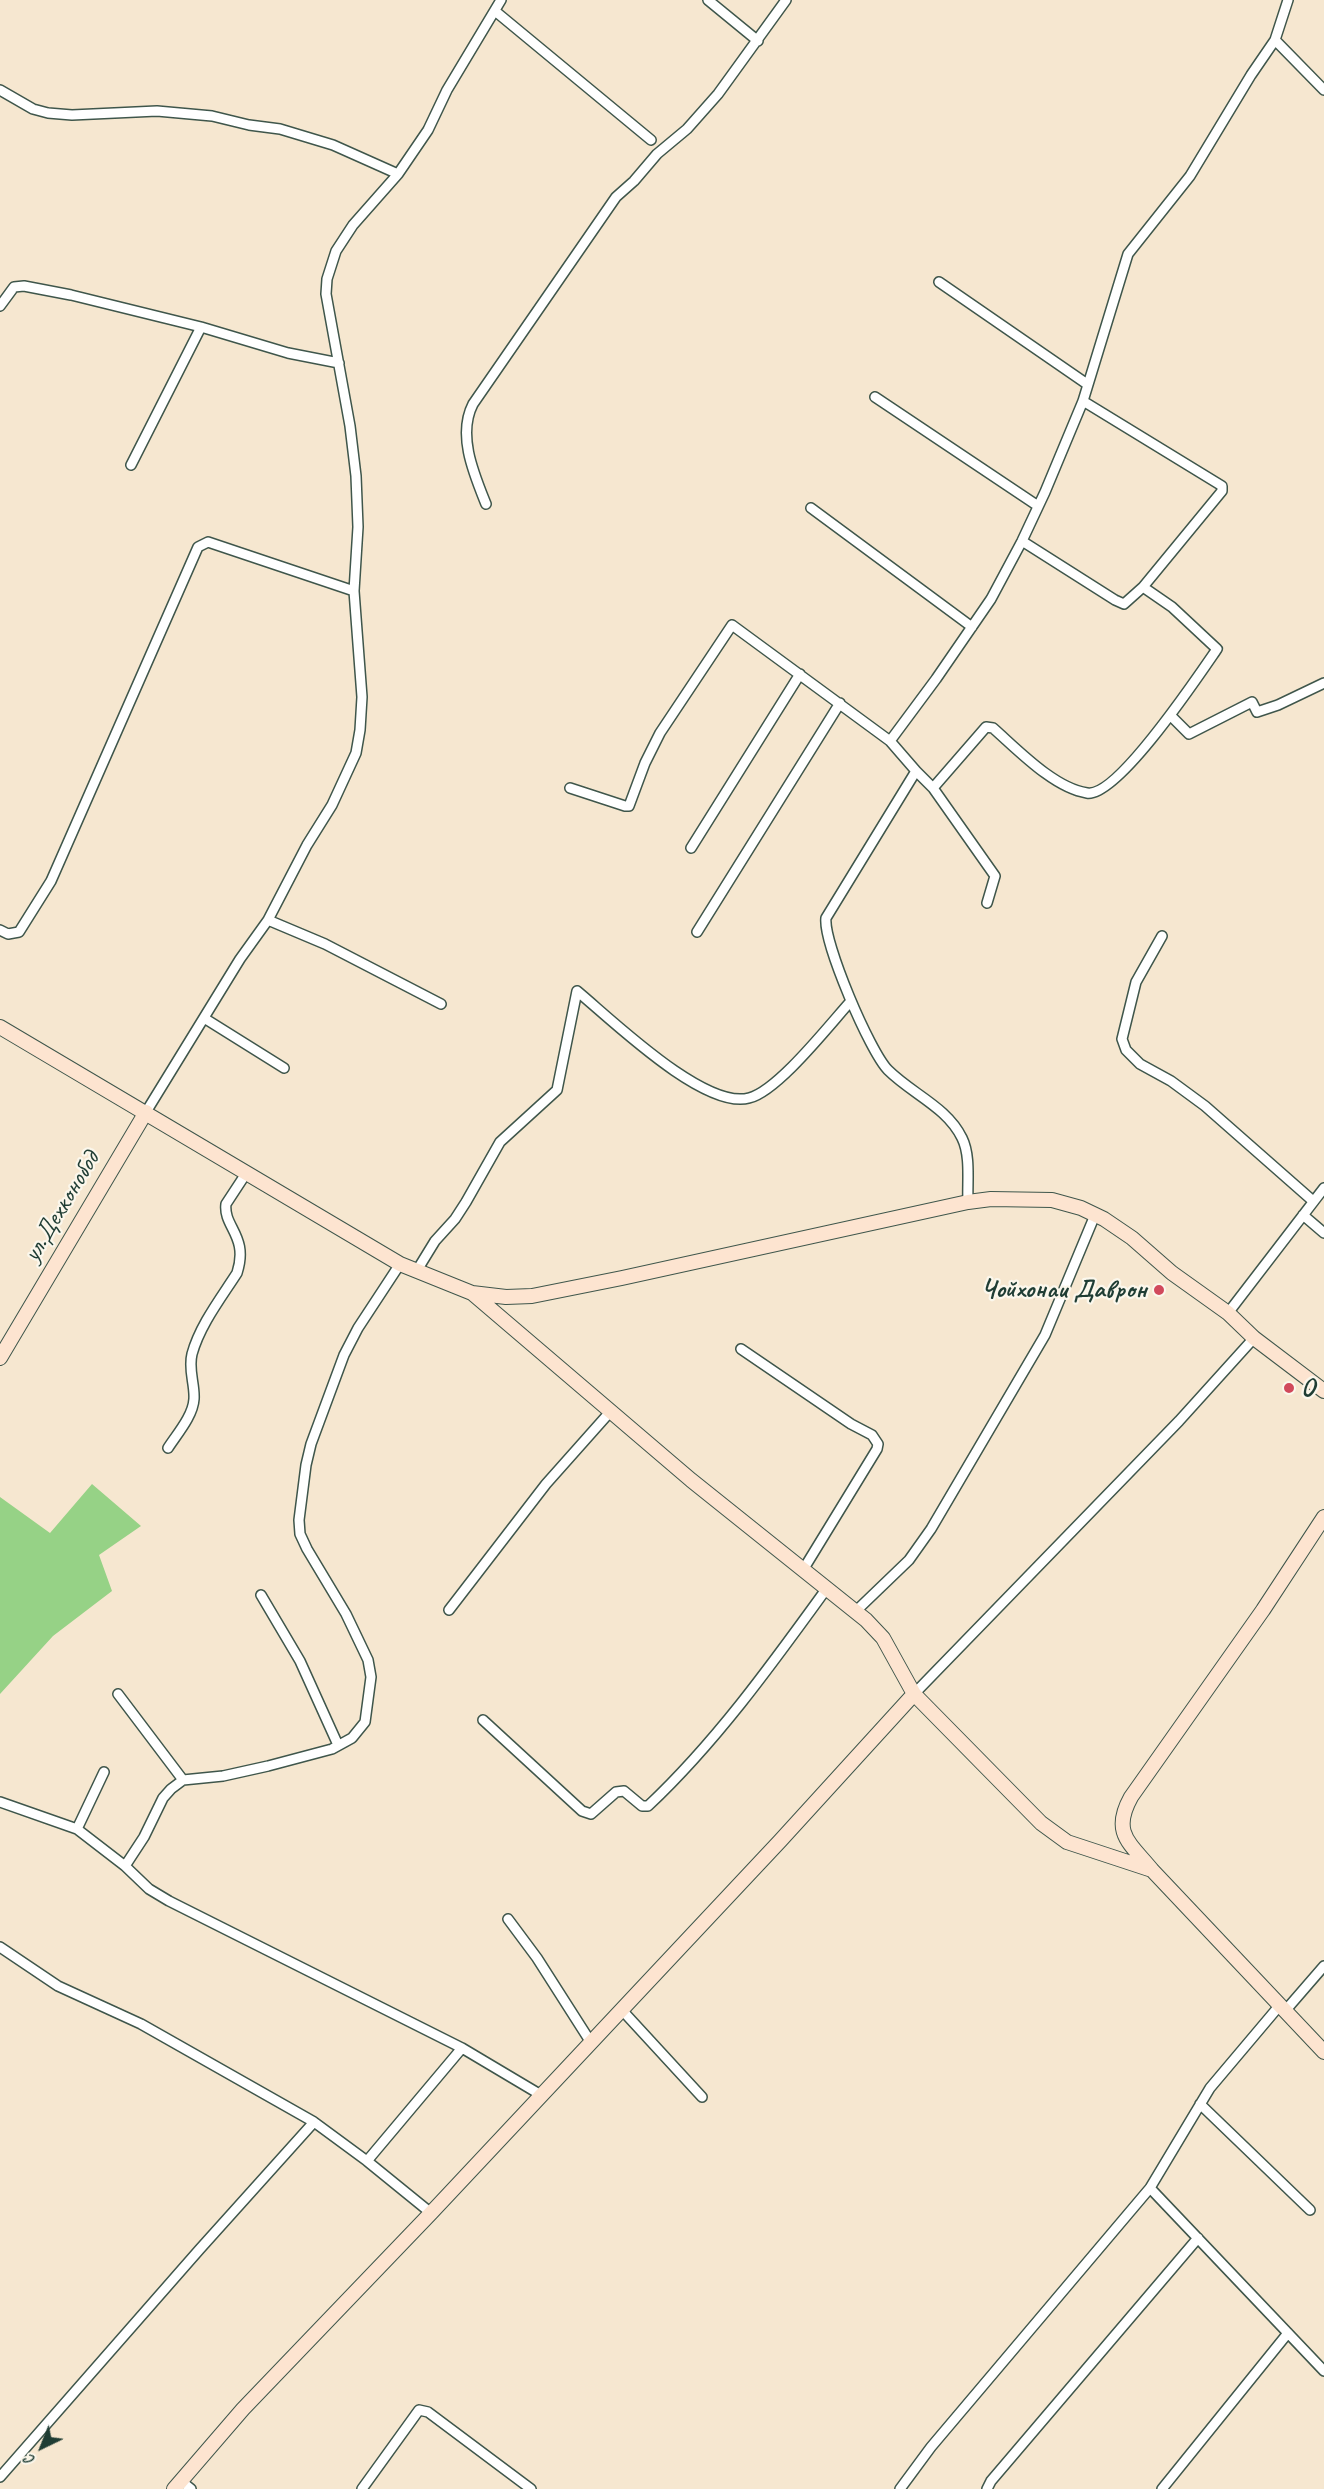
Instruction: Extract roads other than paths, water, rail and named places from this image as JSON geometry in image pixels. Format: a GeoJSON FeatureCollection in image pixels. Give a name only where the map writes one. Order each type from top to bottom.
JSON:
{"type":"FeatureCollection","features":[{"type":"Feature","properties":{"kind":"street"},"geometry":{"type":"LineString","coordinates":[[146,1112],[240,959],[268,920],[292,870],[332,806],[356,753],[362,697],[354,591],[358,527],[356,476],[326,294],[330,266],[336,251],[353,225],[398,174],[428,130],[447,90],[501,0]]}},
{"type":"Feature","properties":{"kind":"street"},"geometry":{"type":"LineString","coordinates":[[708,0],[758,41]]}},
{"type":"Feature","properties":{"kind":"street"},"geometry":{"type":"LineString","coordinates":[[486,504],[468,451],[469,412],[473,404],[616,196],[634,181],[657,154],[687,129],[718,94],[786,0]]}},
{"type":"Feature","properties":{"kind":"street"},"geometry":{"type":"LineString","coordinates":[[890,741],[972,627],[991,598],[1022,541],[1083,401],[1128,254],[1190,176],[1251,75],[1275,40],[1288,0]]}},
{"type":"Feature","properties":{"kind":"street"},"geometry":{"type":"LineString","coordinates":[[495,11],[651,140]]}},
{"type":"Feature","properties":{"kind":"street"},"geometry":{"type":"LineString","coordinates":[[1275,40],[1324,90]]}},
{"type":"Feature","properties":{"kind":"street"},"geometry":{"type":"LineString","coordinates":[[0,90],[33,110],[48,113],[72,115],[157,111],[212,116],[249,125],[280,129],[333,145],[398,174]]}},
{"type":"Feature","properties":{"kind":"street"},"geometry":{"type":"LineString","coordinates":[[939,282],[1087,384]]}},
{"type":"Feature","properties":{"kind":"street"},"geometry":{"type":"LineString","coordinates":[[0,306],[14,287],[24,286],[71,295],[201,327],[288,353],[339,363]]}},
{"type":"Feature","properties":{"kind":"street"},"geometry":{"type":"LineString","coordinates":[[131,465],[201,327]]}},
{"type":"Feature","properties":{"kind":"street"},"geometry":{"type":"LineString","coordinates":[[875,397],[1038,507]]}},
{"type":"Feature","properties":{"kind":"street"},"geometry":{"type":"LineString","coordinates":[[1022,541],[1119,603],[1124,603],[1143,587],[1222,491],[1222,486],[1083,401]]}},
{"type":"Feature","properties":{"kind":"street"},"geometry":{"type":"LineString","coordinates":[[811,508],[972,627]]}},
{"type":"Feature","properties":{"kind":"street"},"geometry":{"type":"LineString","coordinates":[[0,930],[8,934],[19,932],[51,880],[198,547],[208,542],[354,591]]}},
{"type":"Feature","properties":{"kind":"street"},"geometry":{"type":"LineString","coordinates":[[933,788],[989,726],[1047,774],[1073,789],[1088,794],[1098,792],[1136,757],[1217,650],[1172,607],[1143,587]]}},
{"type":"Feature","properties":{"kind":"street"},"geometry":{"type":"LineString","coordinates":[[570,788],[625,807],[630,806],[645,764],[660,733],[732,625],[890,741],[933,788],[995,876],[987,903]]}},
{"type":"Feature","properties":{"kind":"street"},"geometry":{"type":"LineString","coordinates":[[691,848],[800,674]]}},
{"type":"Feature","properties":{"kind":"street"},"geometry":{"type":"LineString","coordinates":[[1170,715],[1189,734],[1252,702],[1257,712],[1278,705],[1324,683]]}},
{"type":"Feature","properties":{"kind":"street"},"geometry":{"type":"LineString","coordinates":[[697,932],[840,703]]}},
{"type":"Feature","properties":{"kind":"street"},"geometry":{"type":"LineString","coordinates":[[916,771],[826,918],[825,927],[851,1001],[886,1068],[937,1108],[963,1139],[966,1150],[968,1202]]}},
{"type":"Feature","properties":{"kind":"street"},"geometry":{"type":"LineString","coordinates":[[268,920],[325,944],[441,1004]]}},
{"type":"Feature","properties":{"kind":"street"},"geometry":{"type":"LineString","coordinates":[[1162,936],[1136,982],[1127,1010],[1122,1039],[1126,1050],[1140,1064],[1171,1081],[1205,1106],[1314,1202]]}},
{"type":"Feature","properties":{"kind":"street"},"geometry":{"type":"LineString","coordinates":[[416,1272],[435,1240],[455,1219],[466,1202],[500,1142],[557,1090],[577,991],[660,1060],[701,1089],[727,1098],[740,1099],[759,1094],[779,1078],[851,1001]]}},
{"type":"Feature","properties":{"kind":"street"},"geometry":{"type":"LineString","coordinates":[[204,1018],[284,1068]]}},
{"type":"Feature","properties":{"kind":"street"},"geometry":{"type":"LineString","coordinates":[[0,1027],[400,1264],[472,1293],[506,1298],[532,1296],[968,1202],[991,1199],[1052,1200],[1095,1215],[1132,1238],[1173,1273],[1228,1313],[1254,1338],[1324,1391]]}},
{"type":"Feature","properties":{"kind":"street","name":"ул.Дехконобод"},"geometry":{"type":"LineString","coordinates":[[0,1358],[146,1112]]}},
{"type":"Feature","properties":{"kind":"street"},"geometry":{"type":"LineString","coordinates":[[168,1448],[194,1403],[190,1367],[192,1352],[203,1328],[237,1273],[240,1263],[240,1243],[225,1211],[226,1204],[247,1172]]}},
{"type":"Feature","properties":{"kind":"street"},"geometry":{"type":"LineString","coordinates":[[1228,1313],[1324,1188]]}},
{"type":"Feature","properties":{"kind":"street"},"geometry":{"type":"LineString","coordinates":[[856,1611],[909,1560],[943,1509],[1027,1368],[1051,1323],[1095,1215]]}},
{"type":"Feature","properties":{"kind":"street"},"geometry":{"type":"LineString","coordinates":[[1303,1215],[1324,1233]]}},
{"type":"Feature","properties":{"kind":"street"},"geometry":{"type":"LineString","coordinates":[[125,1866],[144,1837],[163,1798],[183,1780],[223,1776],[332,1749],[352,1737],[365,1722],[371,1670],[368,1660],[346,1614],[300,1534],[299,1520],[311,1444],[344,1355],[358,1328],[400,1264]]}},
{"type":"Feature","properties":{"kind":"street"},"geometry":{"type":"LineString","coordinates":[[472,1293],[610,1412],[856,1611],[883,1638],[914,1694],[1041,1823],[1067,1842],[1152,1870]]}},
{"type":"Feature","properties":{"kind":"street"},"geometry":{"type":"LineString","coordinates":[[182,2486],[251,2401],[542,2095],[914,1694],[1179,1421],[1254,1338]]}},
{"type":"Feature","properties":{"kind":"street"},"geometry":{"type":"LineString","coordinates":[[741,1349],[872,1436],[878,1444],[803,1570]]}},
{"type":"Feature","properties":{"kind":"street"},"geometry":{"type":"LineString","coordinates":[[449,1610],[546,1484],[610,1412]]}},
{"type":"Feature","properties":{"kind":"street"},"geometry":{"type":"LineString","coordinates":[[1324,1517],[1263,1610],[1123,1812],[1121,1826],[1127,1840],[1152,1870],[1324,2052]]}},
{"type":"Feature","properties":{"kind":"street"},"geometry":{"type":"LineString","coordinates":[[483,1720],[582,1811],[591,1814],[616,1792],[624,1791],[642,1806],[648,1806],[680,1776],[728,1719],[778,1656],[827,1588]]}},
{"type":"Feature","properties":{"kind":"street"},"geometry":{"type":"LineString","coordinates":[[261,1595],[300,1661],[338,1745]]}},
{"type":"Feature","properties":{"kind":"street"},"geometry":{"type":"LineString","coordinates":[[118,1694],[183,1780]]}},
{"type":"Feature","properties":{"kind":"street"},"geometry":{"type":"LineString","coordinates":[[76,1828],[104,1772]]}},
{"type":"Feature","properties":{"kind":"street"},"geometry":{"type":"LineString","coordinates":[[0,1802],[76,1828],[125,1866],[148,1889],[462,2048],[542,2095]]}},
{"type":"Feature","properties":{"kind":"street"},"geometry":{"type":"LineString","coordinates":[[508,1919],[537,1958],[590,2041]]}},
{"type":"Feature","properties":{"kind":"street"},"geometry":{"type":"LineString","coordinates":[[0,1947],[58,1986],[141,2024],[314,2122],[431,2213]]}},
{"type":"Feature","properties":{"kind":"street"},"geometry":{"type":"LineString","coordinates":[[900,2489],[931,2447],[1150,2188],[1200,2104],[1228,2066],[1324,1966]]}},
{"type":"Feature","properties":{"kind":"street"},"geometry":{"type":"LineString","coordinates":[[621,2009],[702,2097]]}},
{"type":"Feature","properties":{"kind":"street"},"geometry":{"type":"LineString","coordinates":[[367,2161],[462,2048]]}},
{"type":"Feature","properties":{"kind":"street"},"geometry":{"type":"LineString","coordinates":[[1200,2104],[1310,2210]]}},
{"type":"Feature","properties":{"kind":"street"},"geometry":{"type":"LineString","coordinates":[[0,2477],[314,2122]]}},
{"type":"Feature","properties":{"kind":"street"},"geometry":{"type":"LineString","coordinates":[[1150,2188],[1324,2371]]}},
{"type":"Feature","properties":{"kind":"street"},"geometry":{"type":"LineString","coordinates":[[987,2489],[1004,2465],[1198,2238]]}},
{"type":"Feature","properties":{"kind":"street"},"geometry":{"type":"LineString","coordinates":[[1162,2489],[1288,2333]]}},
{"type":"Feature","properties":{"kind":"street"},"geometry":{"type":"LineString","coordinates":[[362,2489],[419,2410],[428,2412],[531,2489]]}},
{"type":"Feature","properties":{"kind":"place","name":"Чойхонаи Даврон"},"geometry":{"type":"Point","coordinates":[1159,1290]}},
{"type":"Feature","properties":{"kind":"place","name":"O"},"geometry":{"type":"Point","coordinates":[1289,1388]}}]}
